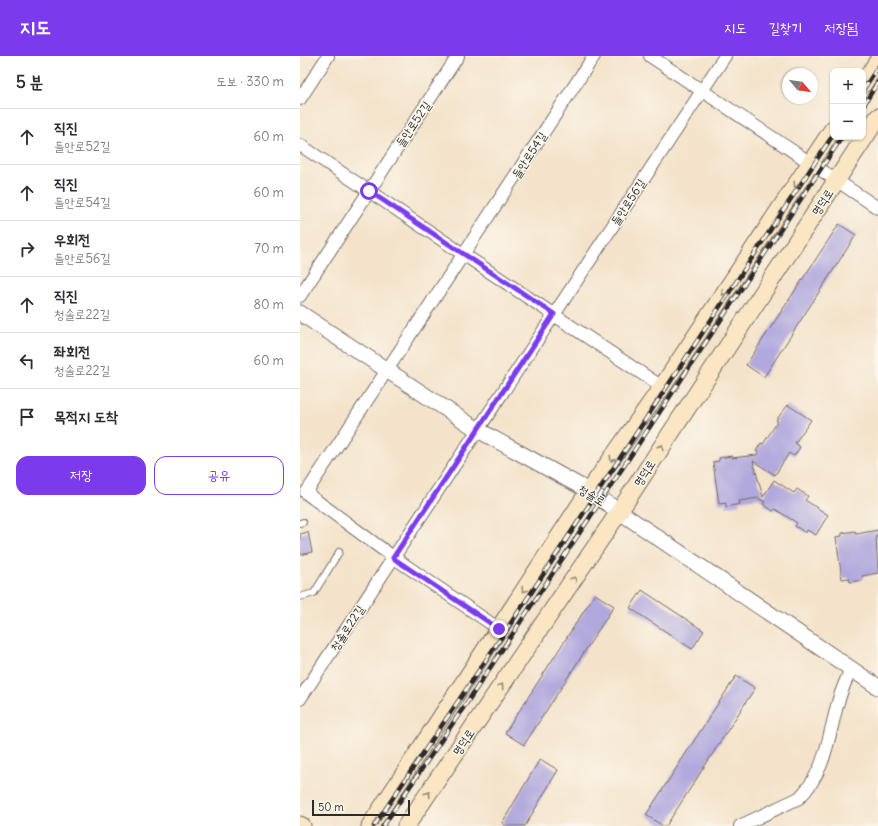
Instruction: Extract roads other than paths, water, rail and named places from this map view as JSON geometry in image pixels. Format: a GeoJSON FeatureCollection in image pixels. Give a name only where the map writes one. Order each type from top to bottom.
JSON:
{"type":"FeatureCollection","features":[{"type":"Feature","properties":{"kind":"main road"},"geometry":{"type":"LineString","coordinates":[[866,79],[878,61]]}},
{"type":"Feature","properties":{"kind":"main road","name":"명덕로"},"geometry":{"type":"LineString","coordinates":[[406,826],[619,512],[878,117]]}},
{"type":"Feature","properties":{"kind":"main road"},"geometry":{"type":"LineString","coordinates":[[370,826],[589,491],[662,387],[830,133]]}},
{"type":"Feature","properties":{"kind":"street"},"geometry":{"type":"LineString","coordinates":[[300,98],[328,56]]}},
{"type":"Feature","properties":{"kind":"street","name":"들안로52길"},"geometry":{"type":"LineString","coordinates":[[300,296],[458,56]]}},
{"type":"Feature","properties":{"kind":"street","name":"들안로54길"},"geometry":{"type":"LineString","coordinates":[[393,558],[306,493],[594,56]]}},
{"type":"Feature","properties":{"kind":"street"},"geometry":{"type":"LineString","coordinates":[[650,56],[878,208]]}},
{"type":"Feature","properties":{"kind":"street","name":"들안로56길"},"geometry":{"type":"LineString","coordinates":[[478,430],[725,56]]}},
{"type":"Feature","properties":{"kind":"street"},"geometry":{"type":"LineString","coordinates":[[300,146],[662,387]]}},
{"type":"Feature","properties":{"kind":"street","name":"청솔로"},"geometry":{"type":"LineString","coordinates":[[300,313],[386,371],[478,430],[589,491],[878,686]]}},
{"type":"Feature","properties":{"kind":"street","name":"청솔로22길"},"geometry":{"type":"LineString","coordinates":[[300,699],[478,430]]}},
{"type":"Feature","properties":{"kind":"street"},"geometry":{"type":"LineString","coordinates":[[393,558],[499,629]]}},
{"type":"Feature","properties":{"kind":"street"},"geometry":{"type":"LineString","coordinates":[[740,826],[799,798],[818,774],[825,756],[841,692],[851,668]]}},
{"type":"Feature","properties":{"kind":"lane"},"geometry":{"type":"LineString","coordinates":[[300,597],[314,593],[339,552]]}},
{"type":"Feature","properties":{"kind":"railway"},"geometry":{"type":"LineString","coordinates":[[866,85],[878,67]]}},
{"type":"Feature","properties":{"kind":"railway"},"geometry":{"type":"LineString","coordinates":[[864,104],[878,82]]}},
{"type":"Feature","properties":{"kind":"railway"},"geometry":{"type":"LineString","coordinates":[[374,826],[531,593],[830,140]]}},
{"type":"Feature","properties":{"kind":"railway"},"geometry":{"type":"LineString","coordinates":[[383,826],[470,698],[840,140]]}}]}
